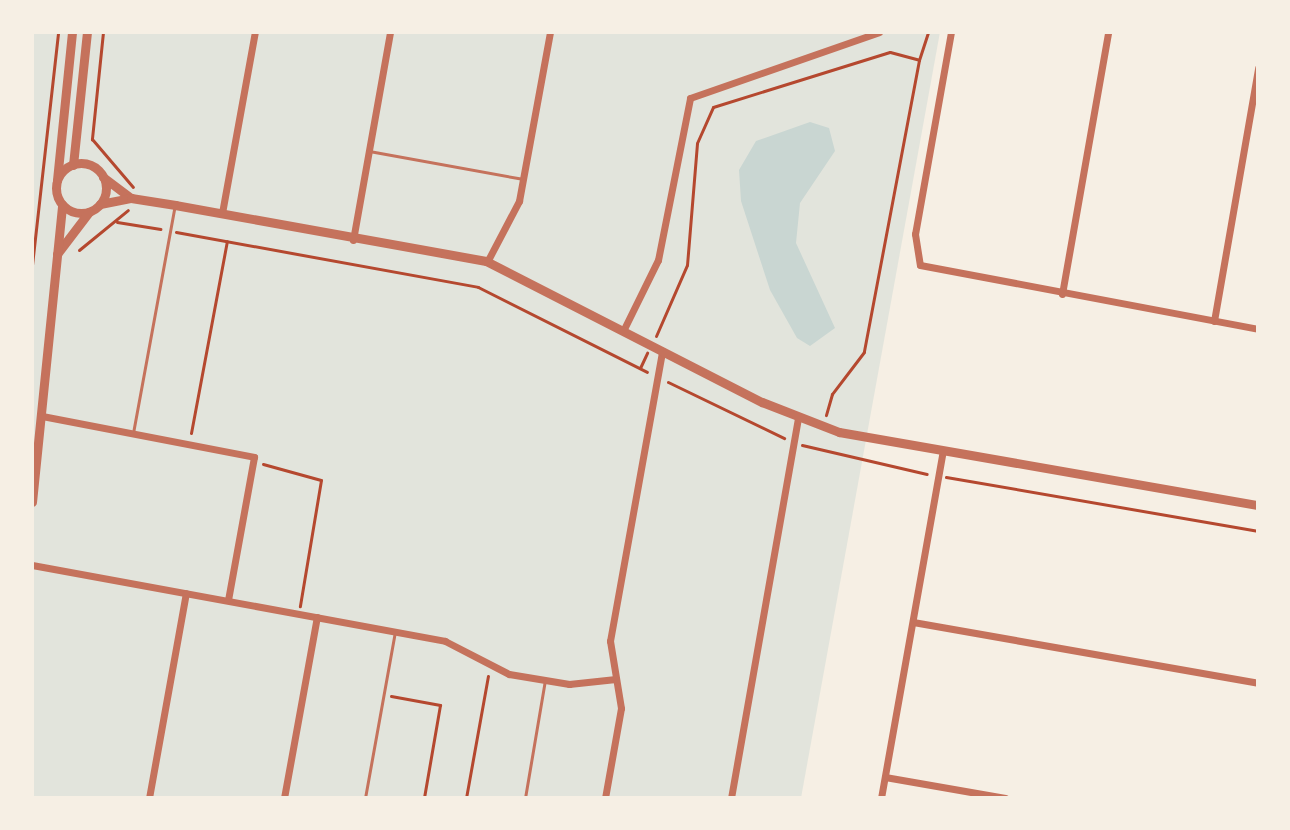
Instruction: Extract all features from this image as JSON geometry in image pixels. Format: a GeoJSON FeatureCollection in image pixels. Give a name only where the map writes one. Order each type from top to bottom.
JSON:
{"type":"FeatureCollection","features":[{"type":"Feature","properties":{"kind":"street"},"geometry":{"type":"LineString","coordinates":[[32,502],[62,205],[56,186],[72,32]]}},
{"type":"Feature","properties":{"kind":"street"},"geometry":{"type":"LineString","coordinates":[[56,186],[73,165],[87,32]]}},
{"type":"Feature","properties":{"kind":"street"},"geometry":{"type":"LineString","coordinates":[[222,213],[255,32]]}},
{"type":"Feature","properties":{"kind":"street"},"geometry":{"type":"LineString","coordinates":[[353,240],[390,32]]}},
{"type":"Feature","properties":{"kind":"street"},"geometry":{"type":"LineString","coordinates":[[487,262],[523,179],[550,32]]}},
{"type":"Feature","properties":{"kind":"street"},"geometry":{"type":"LineString","coordinates":[[623,331],[658,260],[690,98],[879,32]]}},
{"type":"Feature","properties":{"kind":"street"},"geometry":{"type":"LineString","coordinates":[[951,32],[914,257],[929,271],[1258,329]]}},
{"type":"Feature","properties":{"kind":"street"},"geometry":{"type":"LineString","coordinates":[[1062,294],[1108,32]]}},
{"type":"Feature","properties":{"kind":"street"},"geometry":{"type":"LineString","coordinates":[[1214,321],[1258,68]]}},
{"type":"Feature","properties":{"kind":"street"},"geometry":{"type":"LineString","coordinates":[[73,165],[87,164],[131,198]]}},
{"type":"Feature","properties":{"kind":"street"},"geometry":{"type":"LineString","coordinates":[[100,204],[103,177]]}},
{"type":"Feature","properties":{"kind":"street"},"geometry":{"type":"LineString","coordinates":[[55,257],[89,212],[100,204],[131,198],[487,262],[798,418],[824,427],[1258,505]]}},
{"type":"Feature","properties":{"kind":"street"},"geometry":{"type":"LineString","coordinates":[[62,205],[89,212]]}},
{"type":"Feature","properties":{"kind":"street"},"geometry":{"type":"LineString","coordinates":[[605,798],[621,708],[610,641],[662,351]]}},
{"type":"Feature","properties":{"kind":"street"},"geometry":{"type":"LineString","coordinates":[[42,416],[254,457],[228,600]]}},
{"type":"Feature","properties":{"kind":"street"},"geometry":{"type":"LineString","coordinates":[[731,798],[798,418]]}},
{"type":"Feature","properties":{"kind":"street"},"geometry":{"type":"LineString","coordinates":[[881,798],[943,450]]}},
{"type":"Feature","properties":{"kind":"street"},"geometry":{"type":"LineString","coordinates":[[32,565],[445,641],[490,668],[545,680],[616,679]]}},
{"type":"Feature","properties":{"kind":"street"},"geometry":{"type":"LineString","coordinates":[[149,798],[186,593]]}},
{"type":"Feature","properties":{"kind":"street"},"geometry":{"type":"LineString","coordinates":[[284,798],[317,617]]}},
{"type":"Feature","properties":{"kind":"street"},"geometry":{"type":"LineString","coordinates":[[913,622],[1258,683]]}},
{"type":"Feature","properties":{"kind":"street"},"geometry":{"type":"LineString","coordinates":[[885,777],[1005,798]]}},
{"type":"Feature","properties":{"kind":"lane"},"geometry":{"type":"LineString","coordinates":[[369,151],[523,179]]}},
{"type":"Feature","properties":{"kind":"lane"},"geometry":{"type":"LineString","coordinates":[[133,433],[175,205]]}},
{"type":"Feature","properties":{"kind":"lane"},"geometry":{"type":"LineString","coordinates":[[365,798],[395,631]]}},
{"type":"Feature","properties":{"kind":"lane"},"geometry":{"type":"LineString","coordinates":[[525,798],[545,680]]}},
{"type":"Feature","properties":{"kind":"path"},"geometry":{"type":"LineString","coordinates":[[32,265],[58,32]]}},
{"type":"Feature","properties":{"kind":"path"},"geometry":{"type":"LineString","coordinates":[[100,148],[92,139],[103,32]]}},
{"type":"Feature","properties":{"kind":"path"},"geometry":{"type":"LineString","coordinates":[[815,449],[832,394],[864,352],[919,60],[928,32]]}},
{"type":"Feature","properties":{"kind":"path"},"geometry":{"type":"LineString","coordinates":[[640,368],[687,265],[697,143],[713,107],[890,52],[919,60]]}},
{"type":"Feature","properties":{"kind":"path"},"geometry":{"type":"LineString","coordinates":[[117,222],[478,287],[658,377],[815,449],[938,476],[1258,531]]}},
{"type":"Feature","properties":{"kind":"path"},"geometry":{"type":"LineString","coordinates":[[79,250],[92,232]]}},
{"type":"Feature","properties":{"kind":"path"},"geometry":{"type":"LineString","coordinates":[[189,444],[227,241]]}},
{"type":"Feature","properties":{"kind":"path"},"geometry":{"type":"LineString","coordinates":[[254,457],[273,470],[321,480],[298,614]]}},
{"type":"Feature","properties":{"kind":"path"},"geometry":{"type":"LineString","coordinates":[[466,798],[490,668]]}},
{"type":"Feature","properties":{"kind":"path"},"geometry":{"type":"LineString","coordinates":[[384,695],[440,705],[424,798]]}},
{"type":"Feature","properties":{"kind":"shaded area"},"geometry":{"type":"Polygon","coordinates":[[[32,32],[940,32],[801,798],[32,798],[32,32]]]}},
{"type":"Feature","properties":{"kind":"shaded area"},"geometry":{"type":"Polygon","coordinates":[[[810,122],[829,128],[835,151],[800,203],[796,243],[835,328],[810,346],[797,338],[770,290],[741,201],[739,170],[756,141],[810,122]]]}}]}
